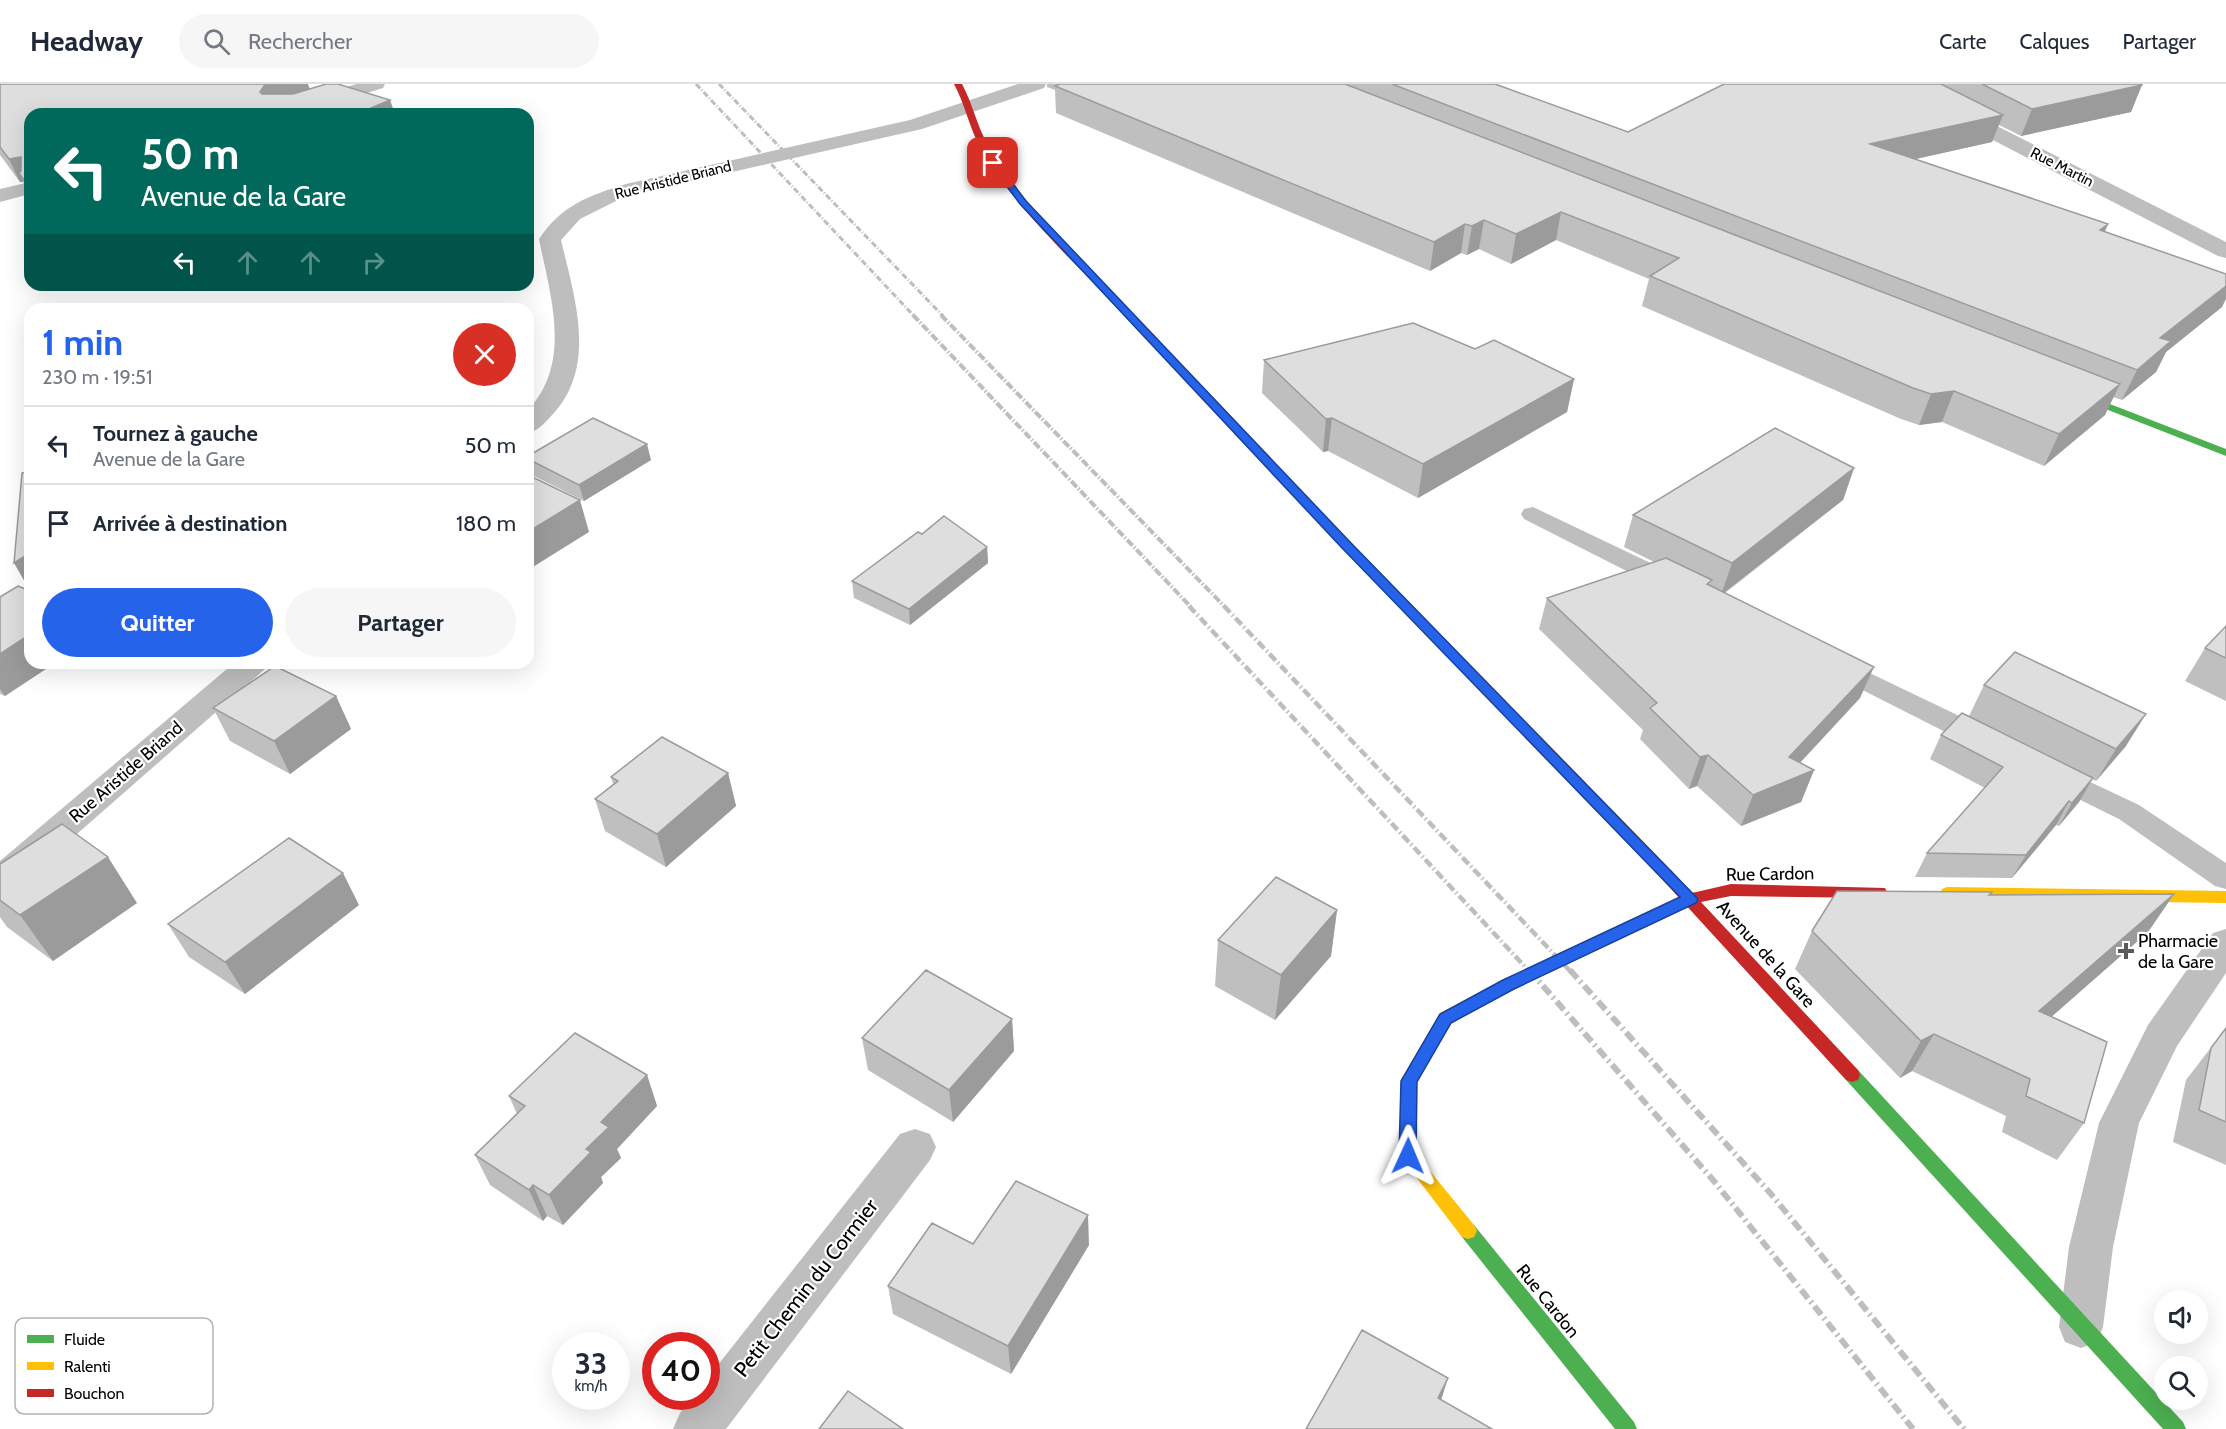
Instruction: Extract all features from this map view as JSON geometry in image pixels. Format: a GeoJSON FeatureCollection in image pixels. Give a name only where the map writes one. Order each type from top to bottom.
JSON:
{"type":"FeatureCollection","features":[{"type":"Feature","properties":{"kind":"street"},"geometry":{"type":"LineString","coordinates":[[299,108],[376,84]]}},
{"type":"Feature","properties":{"kind":"street","name":"Avenue de la Gare"},"geometry":{"type":"LineString","coordinates":[[958,84],[969,108],[973,125],[993,163],[1023,202],[1346,545],[1690,899],[2176,1429]]}},
{"type":"Feature","properties":{"kind":"street"},"geometry":{"type":"LineString","coordinates":[[969,108],[1037,84]]}},
{"type":"Feature","properties":{"kind":"street","name":"Rue Martin"},"geometry":{"type":"LineString","coordinates":[[1899,84],[2226,251]]}},
{"type":"Feature","properties":{"kind":"street","name":"Rue Aristide Briand"},"geometry":{"type":"LineString","coordinates":[[534,420],[545,410],[566,370],[569,338],[550,239],[572,214],[606,197],[633,188],[840,143],[969,108]]}},
{"type":"Feature","properties":{"kind":"street"},"geometry":{"type":"LineString","coordinates":[[0,196],[24,190]]}},
{"type":"Feature","properties":{"kind":"street"},"geometry":{"type":"LineString","coordinates":[[2051,384],[2226,453]]}},
{"type":"Feature","properties":{"kind":"street","name":"Rue Aristide Briand"},"geometry":{"type":"LineString","coordinates":[[0,881],[245,669]]}},
{"type":"Feature","properties":{"kind":"street","name":"Rue Cardon"},"geometry":{"type":"LineString","coordinates":[[1627,1429],[1408,1156],[1409,1081],[1446,1018],[1509,984],[1690,899],[1731,890],[1896,892]]}},
{"type":"Feature","properties":{"kind":"street"},"geometry":{"type":"LineString","coordinates":[[1931,893],[2226,897]]}},
{"type":"Feature","properties":{"kind":"street"},"geometry":{"type":"LineString","coordinates":[[2081,1327],[2091,1247],[2119,1123],[2162,1036],[2226,943]]}},
{"type":"Feature","properties":{"kind":"street","name":"Petit Chemin du Cormier"},"geometry":{"type":"LineString","coordinates":[[697,1429],[915,1147]]}},
{"type":"Feature","properties":{"kind":"lane"},"geometry":{"type":"LineString","coordinates":[[1533,514],[1692,593]]}},
{"type":"Feature","properties":{"kind":"lane"},"geometry":{"type":"LineString","coordinates":[[1808,651],[2129,812],[2226,878]]}},
{"type":"Feature","properties":{"kind":"building"},"geometry":{"type":"Polygon","coordinates":[[[0,84],[271,84],[264,86],[260,92],[262,94],[293,94],[326,84],[338,84],[390,100],[371,108],[24,108],[24,180],[19,173],[21,157],[9,159],[0,147],[0,84]]]}},
{"type":"Feature","properties":{"kind":"building"},"geometry":{"type":"Polygon","coordinates":[[[1060,84],[1345,84],[2120,384],[2059,434],[1954,391],[1931,394],[1913,388],[1650,276],[1679,258],[1561,212],[1516,234],[1484,220],[1472,226],[1465,224],[1434,242],[1055,86],[1060,84]]]}},
{"type":"Feature","properties":{"kind":"building"},"geometry":{"type":"Polygon","coordinates":[[[1392,84],[1495,84],[1628,132],[1724,84],[1941,84],[2003,115],[1870,144],[2108,224],[2100,230],[2226,274],[2226,286],[2160,338],[2171,341],[2137,370],[1392,84]]]}},
{"type":"Feature","properties":{"kind":"building"},"geometry":{"type":"Polygon","coordinates":[[[1982,84],[2142,84],[2142,85],[2032,109],[1982,84]]]}},
{"type":"Feature","properties":{"kind":"building"},"geometry":{"type":"Polygon","coordinates":[[[1413,323],[1475,349],[1494,340],[1574,379],[1423,464],[1332,418],[1326,419],[1264,360],[1413,323]]]}},
{"type":"Feature","properties":{"kind":"building"},"geometry":{"type":"Polygon","coordinates":[[[593,418],[647,444],[579,485],[534,462],[534,452],[593,418]]]}},
{"type":"Feature","properties":{"kind":"building"},"geometry":{"type":"Polygon","coordinates":[[[1775,428],[1854,468],[1732,563],[1633,515],[1775,428]]]}},
{"type":"Feature","properties":{"kind":"building"},"geometry":{"type":"Polygon","coordinates":[[[24,472],[24,557],[14,563],[22,473],[24,472]]]}},
{"type":"Feature","properties":{"kind":"building"},"geometry":{"type":"Polygon","coordinates":[[[534,478],[580,500],[534,528],[534,478]]]}},
{"type":"Feature","properties":{"kind":"building"},"geometry":{"type":"Polygon","coordinates":[[[944,516],[987,547],[909,609],[852,581],[918,532],[922,534],[944,516]]]}},
{"type":"Feature","properties":{"kind":"building"},"geometry":{"type":"Polygon","coordinates":[[[1666,558],[1712,580],[1707,584],[1874,667],[1789,757],[1814,770],[1753,795],[1708,755],[1700,757],[1650,708],[1657,703],[1547,598],[1666,558]]]}},
{"type":"Feature","properties":{"kind":"building"},"geometry":{"type":"Polygon","coordinates":[[[18,586],[24,588],[24,638],[0,654],[0,597],[18,586]]]}},
{"type":"Feature","properties":{"kind":"building"},"geometry":{"type":"Polygon","coordinates":[[[2226,626],[2226,658],[2205,648],[2226,626]]]}},
{"type":"Feature","properties":{"kind":"building"},"geometry":{"type":"Polygon","coordinates":[[[2015,652],[2146,714],[2116,749],[1984,685],[2015,652]]]}},
{"type":"Feature","properties":{"kind":"building"},"geometry":{"type":"Polygon","coordinates":[[[271,669],[281,669],[336,696],[274,741],[213,708],[271,669]]]}},
{"type":"Feature","properties":{"kind":"building"},"geometry":{"type":"Polygon","coordinates":[[[1962,713],[2093,778],[2072,803],[2069,801],[2026,855],[1927,853],[2003,767],[1941,735],[1962,713]]]}},
{"type":"Feature","properties":{"kind":"building"},"geometry":{"type":"Polygon","coordinates":[[[662,737],[728,773],[657,834],[595,799],[618,781],[611,777],[662,737]]]}},
{"type":"Feature","properties":{"kind":"building"},"geometry":{"type":"Polygon","coordinates":[[[62,824],[108,857],[20,915],[0,900],[0,864],[62,824]]]}},
{"type":"Feature","properties":{"kind":"building"},"geometry":{"type":"Polygon","coordinates":[[[289,838],[343,873],[225,962],[168,924],[289,838]]]}},
{"type":"Feature","properties":{"kind":"building"},"geometry":{"type":"Polygon","coordinates":[[[1276,877],[1337,910],[1281,975],[1218,940],[1276,877]]]}},
{"type":"Feature","properties":{"kind":"building"},"geometry":{"type":"Polygon","coordinates":[[[1837,891],[1992,892],[1989,895],[2174,894],[2039,1011],[2107,1042],[2084,1123],[2026,1096],[2030,1079],[1934,1034],[1921,1041],[1812,931],[1837,891]]]}},
{"type":"Feature","properties":{"kind":"building"},"geometry":{"type":"Polygon","coordinates":[[[926,970],[1012,1019],[949,1090],[862,1038],[926,970]]]}},
{"type":"Feature","properties":{"kind":"building"},"geometry":{"type":"Polygon","coordinates":[[[2226,1028],[2226,1122],[2199,1110],[2211,1048],[2226,1028]]]}},
{"type":"Feature","properties":{"kind":"building"},"geometry":{"type":"Polygon","coordinates":[[[575,1033],[647,1075],[601,1122],[609,1127],[586,1149],[591,1152],[549,1195],[533,1185],[529,1190],[475,1155],[525,1106],[509,1096],[575,1033]]]}},
{"type":"Feature","properties":{"kind":"building"},"geometry":{"type":"Polygon","coordinates":[[[1016,1181],[1088,1215],[1008,1346],[888,1286],[932,1223],[973,1244],[1016,1181]]]}},
{"type":"Feature","properties":{"kind":"building"},"geometry":{"type":"Polygon","coordinates":[[[1362,1330],[1448,1378],[1438,1398],[1492,1429],[1306,1429],[1362,1330]]]}},
{"type":"Feature","properties":{"kind":"building"},"geometry":{"type":"Polygon","coordinates":[[[848,1391],[903,1429],[819,1429],[848,1391]]]}},
{"type":"Feature","properties":{"kind":"railway"},"geometry":{"type":"LineString","coordinates":[[696,84],[914,316]]}},
{"type":"Feature","properties":{"kind":"railway"},"geometry":{"type":"LineString","coordinates":[[719,84],[943,316]]}},
{"type":"Feature","properties":{"kind":"railway"},"geometry":{"type":"LineString","coordinates":[[913,315],[1191,607]]}},
{"type":"Feature","properties":{"kind":"railway"},"geometry":{"type":"LineString","coordinates":[[941,315],[1225,607]]}},
{"type":"Feature","properties":{"kind":"railway"},"geometry":{"type":"LineString","coordinates":[[1189,606],[1530,972]]}},
{"type":"Feature","properties":{"kind":"railway"},"geometry":{"type":"LineString","coordinates":[[1224,606],[1571,972]]}},
{"type":"Feature","properties":{"kind":"railway"},"geometry":{"type":"LineString","coordinates":[[1529,970],[1713,1180],[1913,1429]]}},
{"type":"Feature","properties":{"kind":"railway"},"geometry":{"type":"LineString","coordinates":[[1570,970],[1771,1194],[1964,1429]]}},
{"type":"Feature","properties":{"kind":"traffic: fast"},"geometry":{"type":"LineString","coordinates":[[1120,305],[1322,519]]}},
{"type":"Feature","properties":{"kind":"traffic: fast"},"geometry":{"type":"LineString","coordinates":[[2066,390],[2226,453]]}},
{"type":"Feature","properties":{"kind":"traffic: fast"},"geometry":{"type":"LineString","coordinates":[[1852,1075],[2176,1429]]}},
{"type":"Feature","properties":{"kind":"traffic: fast"},"geometry":{"type":"LineString","coordinates":[[1468,1231],[1627,1429]]}},
{"type":"Feature","properties":{"kind":"traffic: slow"},"geometry":{"type":"LineString","coordinates":[[1322,519],[1666,874]]}},
{"type":"Feature","properties":{"kind":"traffic: slow"},"geometry":{"type":"LineString","coordinates":[[1947,893],[2226,897]]}},
{"type":"Feature","properties":{"kind":"traffic: slow"},"geometry":{"type":"LineString","coordinates":[[1468,1231],[1408,1156],[1409,1081],[1446,1018],[1509,985],[1694,898]]}},
{"type":"Feature","properties":{"kind":"traffic: jam"},"geometry":{"type":"LineString","coordinates":[[958,84],[981,140],[999,170],[1048,230],[1120,305]]}},
{"type":"Feature","properties":{"kind":"traffic: jam"},"geometry":{"type":"LineString","coordinates":[[1666,874],[1852,1075]]}},
{"type":"Feature","properties":{"kind":"traffic: jam"},"geometry":{"type":"LineString","coordinates":[[1694,898],[1731,890],[1880,892]]}},
{"type":"Feature","properties":{"kind":"place","name":"Pharmacie de la Gare"},"geometry":{"type":"Point","coordinates":[2126,951]}},
{"type":"Feature","properties":{"kind":"route"},"geometry":{"type":"LineString","coordinates":[[993,163],[1023,202],[1346,545],[1690,899],[1649,916],[1509,984],[1446,1018],[1409,1081],[1408,1156]]}}]}
